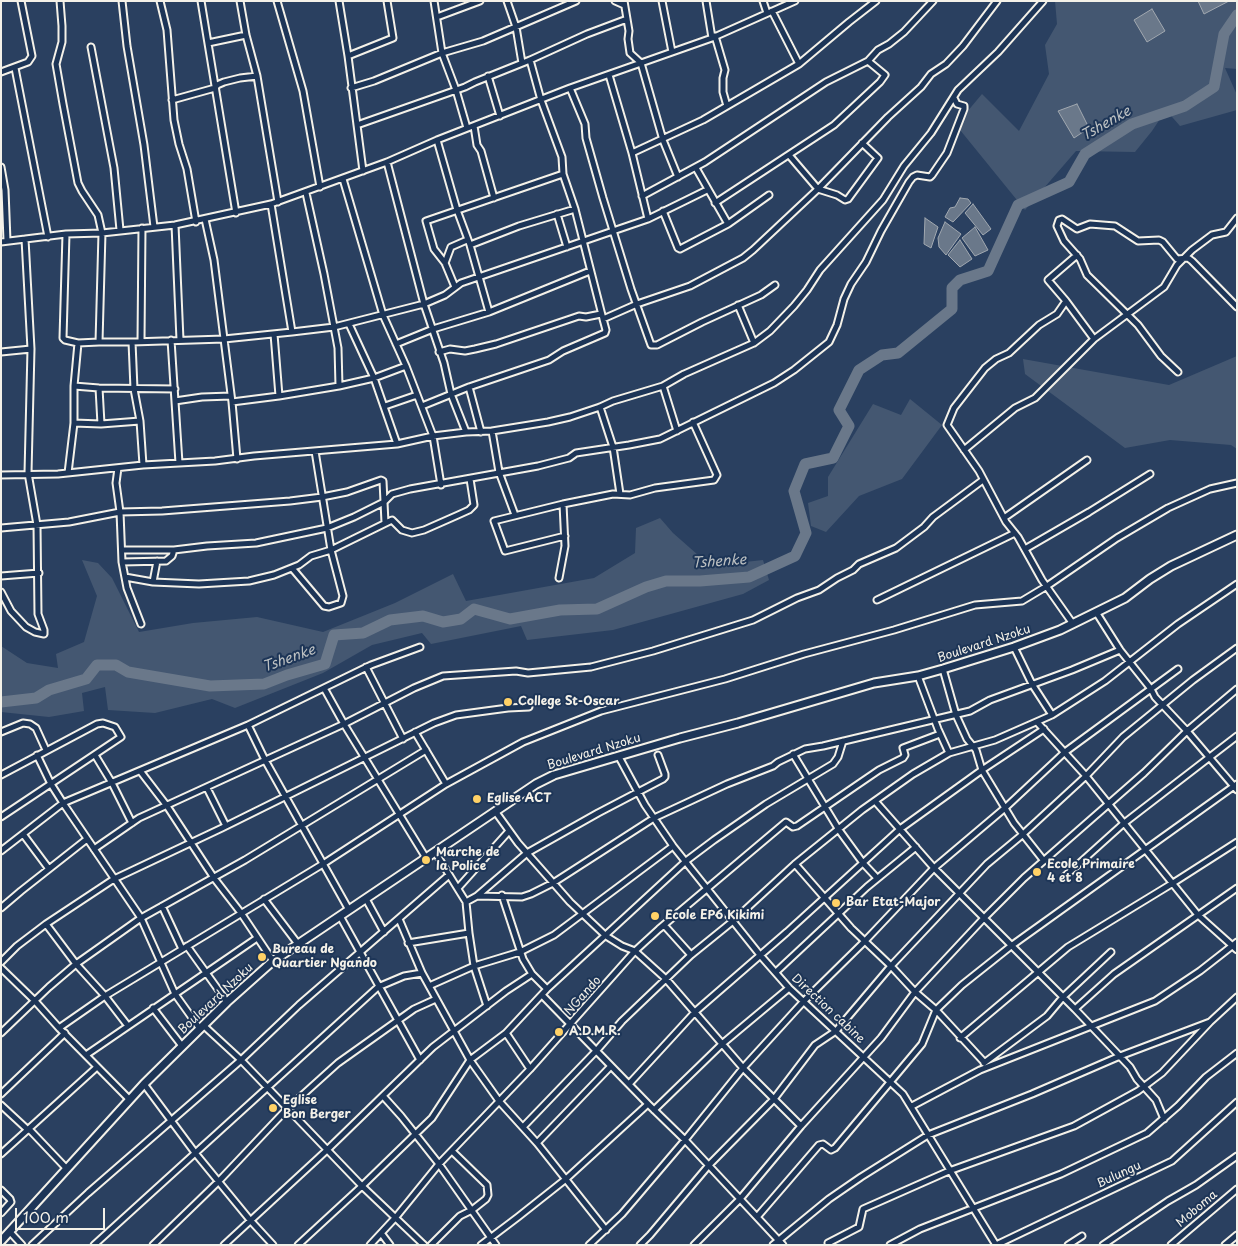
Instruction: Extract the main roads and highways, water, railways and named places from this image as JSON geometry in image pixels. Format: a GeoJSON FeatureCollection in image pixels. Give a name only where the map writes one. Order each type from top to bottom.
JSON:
{"type":"FeatureCollection","features":[{"type":"Feature","properties":{"kind":"waterway","name":"Tshenke"},"geometry":{"type":"LineString","coordinates":[[1,702],[36,698],[49,690],[86,679],[97,665],[116,665],[128,672],[210,686],[264,684],[325,664],[334,635],[363,633],[390,620],[423,616],[443,622],[461,619],[474,609],[510,619],[560,610],[597,609],[646,587],[666,581],[700,581],[749,577],[795,556],[806,533],[794,491],[805,464],[833,458],[849,426],[839,410],[859,370],[882,355],[898,353],[952,309],[952,288],[960,280],[988,271],[1018,205],[1069,182],[1085,154],[1132,124],[1185,106],[1214,87],[1224,34],[1237,15]]}},
{"type":"Feature","properties":{"kind":"place","name":"College St-Oscar"},"geometry":{"type":"Point","coordinates":[508,702]}},
{"type":"Feature","properties":{"kind":"place","name":"Eglise ACT"},"geometry":{"type":"Point","coordinates":[477,799]}},
{"type":"Feature","properties":{"kind":"place","name":"Marche de la Police"},"geometry":{"type":"Point","coordinates":[426,860]}},
{"type":"Feature","properties":{"kind":"place","name":"Ecole Primaire 4 et 8"},"geometry":{"type":"Point","coordinates":[1037,872]}},
{"type":"Feature","properties":{"kind":"place","name":"Bar Etat-Major"},"geometry":{"type":"Point","coordinates":[836,903]}},
{"type":"Feature","properties":{"kind":"place","name":"Ecole EP6 Kikimi"},"geometry":{"type":"Point","coordinates":[655,916]}},
{"type":"Feature","properties":{"kind":"place","name":"Bureau de Quartier Ngando"},"geometry":{"type":"Point","coordinates":[262,957]}},
{"type":"Feature","properties":{"kind":"place","name":"A.D.M.R."},"geometry":{"type":"Point","coordinates":[559,1032]}},
{"type":"Feature","properties":{"kind":"place","name":"Eglise Bon Berger"},"geometry":{"type":"Point","coordinates":[273,1108]}}]}
